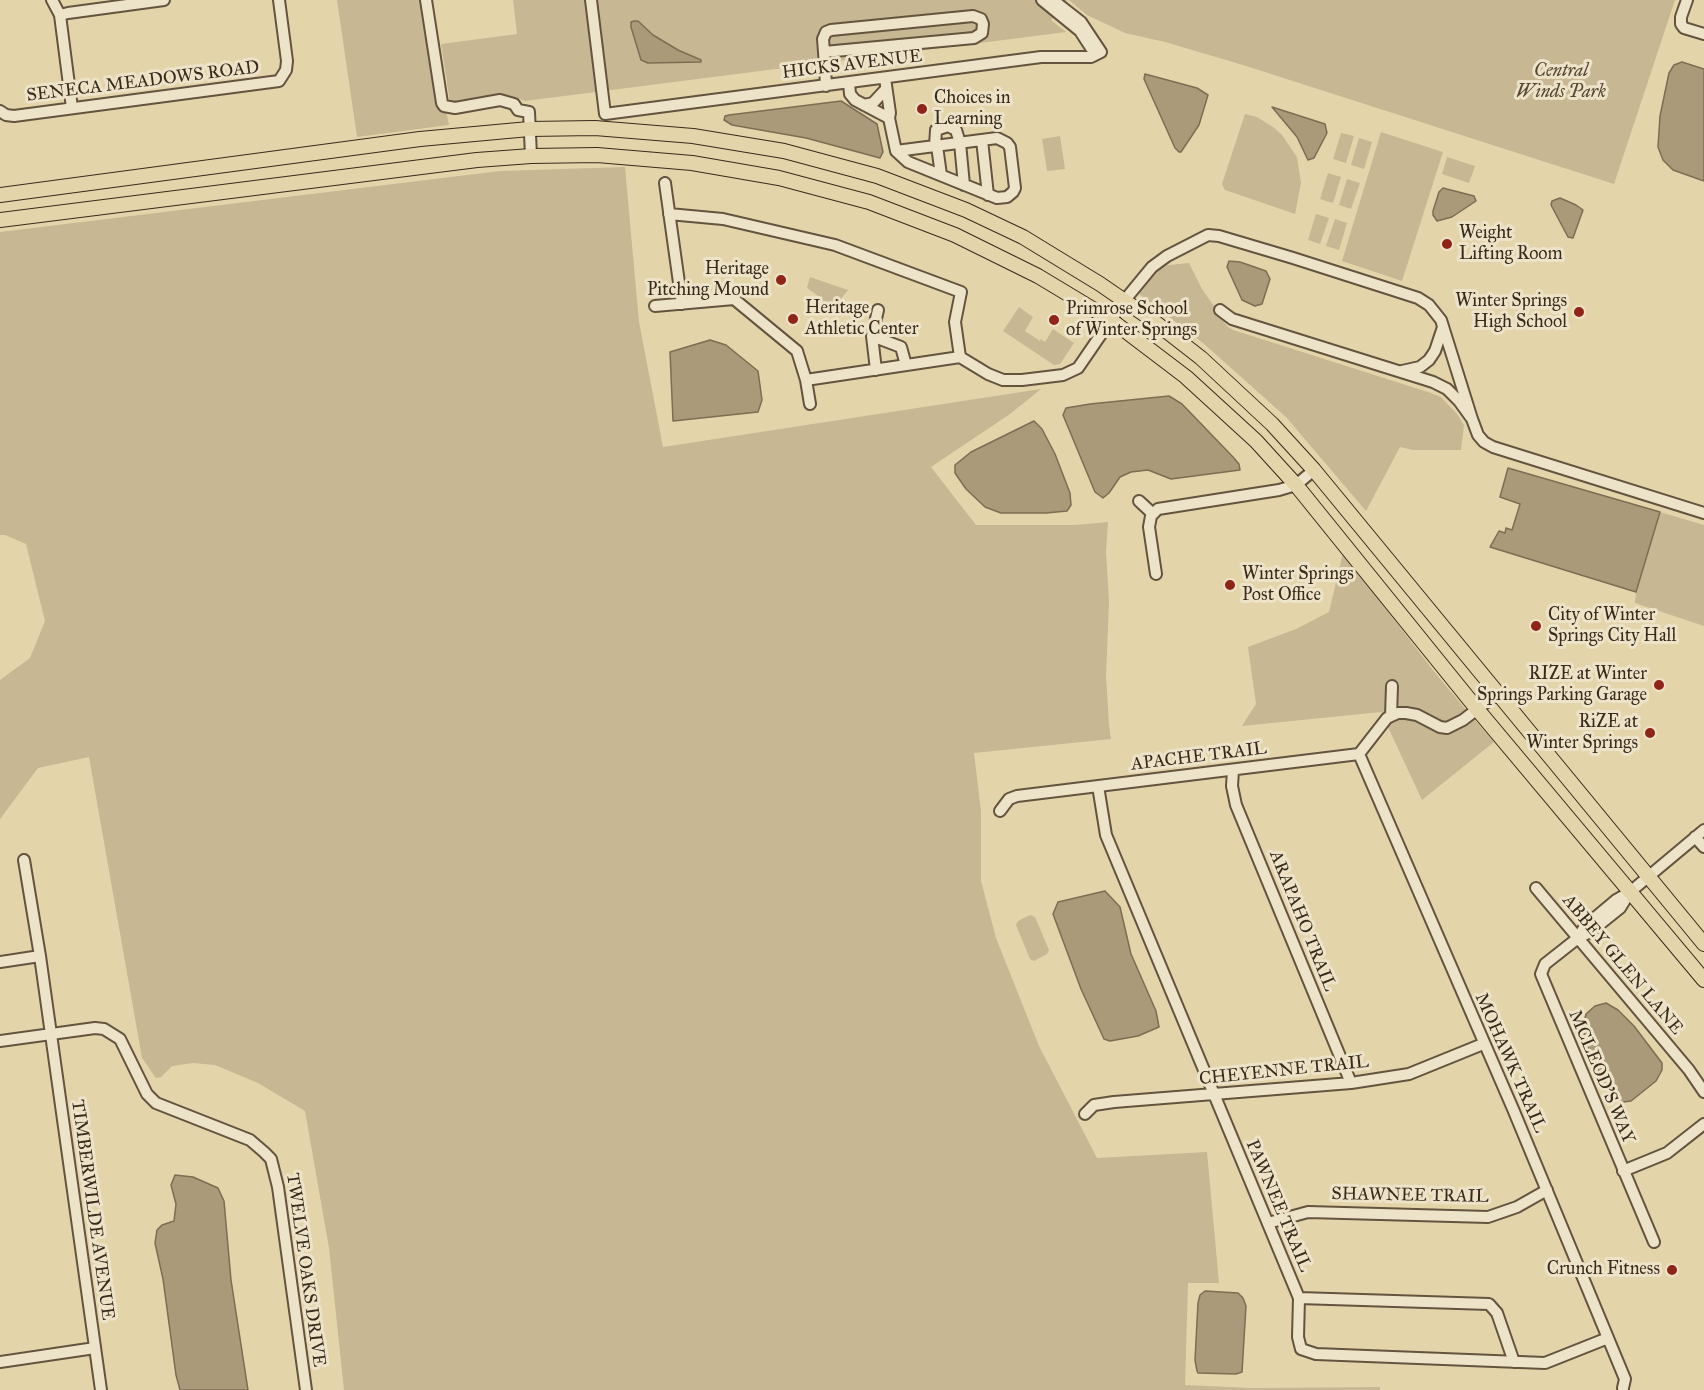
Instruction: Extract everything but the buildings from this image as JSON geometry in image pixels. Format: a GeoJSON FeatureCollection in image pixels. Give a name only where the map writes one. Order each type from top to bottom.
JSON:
{"type":"FeatureCollection","features":[{"type":"Feature","properties":{"kind":"main road"},"geometry":{"type":"LineString","coordinates":[[0,195],[420,139],[529,129],[629,129],[693,135],[754,145],[846,167],[937,198],[995,223],[1023,237],[1124,300],[1225,379],[1272,424],[1314,471],[1704,944]]}},
{"type":"Feature","properties":{"kind":"main road"},"geometry":{"type":"LineString","coordinates":[[0,220],[432,165],[531,156],[619,156],[692,163],[750,172],[839,193],[927,223],[985,248],[1063,290],[1111,320],[1162,357],[1256,441],[1296,485],[1477,709],[1703,978]]}},
{"type":"Feature","properties":{"kind":"street"},"geometry":{"type":"LineString","coordinates":[[52,0],[60,15],[72,108]]}},
{"type":"Feature","properties":{"kind":"street"},"geometry":{"type":"LineString","coordinates":[[60,15],[164,0]]}},
{"type":"Feature","properties":{"kind":"street","name":"SENECA MEADOWS ROAD"},"geometry":{"type":"LineString","coordinates":[[0,111],[14,116],[279,81],[286,70],[287,62],[279,0]]}},
{"type":"Feature","properties":{"kind":"street"},"geometry":{"type":"LineString","coordinates":[[426,0],[438,82],[444,106],[455,108],[492,101],[507,101],[514,104],[518,110],[528,112],[531,156]]}},
{"type":"Feature","properties":{"kind":"street","name":"HICKS AVENUE"},"geometry":{"type":"LineString","coordinates":[[591,0],[605,114],[674,110],[849,83],[885,83],[1041,57],[1091,57],[1098,54]]}},
{"type":"Feature","properties":{"kind":"street"},"geometry":{"type":"LineString","coordinates":[[1042,0],[1080,31],[1098,54]]}},
{"type":"Feature","properties":{"kind":"street"},"geometry":{"type":"LineString","coordinates":[[1053,0],[1084,26],[1098,54]]}},
{"type":"Feature","properties":{"kind":"street"},"geometry":{"type":"LineString","coordinates":[[1687,0],[1680,19],[1681,24],[1684,28],[1704,34]]}},
{"type":"Feature","properties":{"kind":"street"},"geometry":{"type":"LineString","coordinates":[[824,52],[974,38],[982,33],[983,24],[981,19],[973,16],[831,30],[824,36],[824,52],[826,86]]}},
{"type":"Feature","properties":{"kind":"street"},"geometry":{"type":"LineString","coordinates":[[849,83],[850,94],[855,100],[889,118]]}},
{"type":"Feature","properties":{"kind":"street"},"geometry":{"type":"LineString","coordinates":[[864,105],[873,103],[885,83]]}},
{"type":"Feature","properties":{"kind":"street"},"geometry":{"type":"LineString","coordinates":[[885,83],[896,151],[908,162],[997,198],[1007,197],[1015,188],[1010,147],[997,138],[896,151]]}},
{"type":"Feature","properties":{"kind":"street"},"geometry":{"type":"LineString","coordinates":[[941,175],[934,134],[942,126],[954,128],[958,133],[964,185]]}},
{"type":"Feature","properties":{"kind":"street"},"geometry":{"type":"LineString","coordinates":[[982,140],[988,195]]}},
{"type":"Feature","properties":{"kind":"street"},"geometry":{"type":"LineString","coordinates":[[665,183],[682,304]]}},
{"type":"Feature","properties":{"kind":"street"},"geometry":{"type":"LineString","coordinates":[[669,214],[723,219],[835,245],[961,292],[955,322],[960,357]]}},
{"type":"Feature","properties":{"kind":"street"},"geometry":{"type":"LineString","coordinates":[[806,380],[960,357],[1003,380],[1063,375],[1078,368],[1124,300],[1152,267],[1167,256],[1203,237],[1219,236],[1418,298],[1429,305],[1437,312],[1443,326],[1472,419],[1478,435],[1484,442],[1493,447],[1704,513]]}},
{"type":"Feature","properties":{"kind":"street"},"geometry":{"type":"LineString","coordinates":[[655,306],[734,299],[796,351],[806,380],[810,404]]}},
{"type":"Feature","properties":{"kind":"street"},"geometry":{"type":"LineString","coordinates":[[876,370],[872,336],[878,310]]}},
{"type":"Feature","properties":{"kind":"street"},"geometry":{"type":"LineString","coordinates":[[1220,310],[1232,319],[1433,382],[1447,389],[1460,400],[1472,419]]}},
{"type":"Feature","properties":{"kind":"street"},"geometry":{"type":"LineString","coordinates":[[1399,371],[1420,367],[1429,360],[1435,351],[1443,326]]}},
{"type":"Feature","properties":{"kind":"street"},"geometry":{"type":"LineString","coordinates":[[872,336],[901,347],[906,365]]}},
{"type":"Feature","properties":{"kind":"street"},"geometry":{"type":"LineString","coordinates":[[1156,574],[1149,521],[1158,509],[1279,490],[1296,485],[1314,471]]}},
{"type":"Feature","properties":{"kind":"street"},"geometry":{"type":"LineString","coordinates":[[1139,501],[1153,514]]}},
{"type":"Feature","properties":{"kind":"street"},"geometry":{"type":"LineString","coordinates":[[1391,716],[1392,686]]}},
{"type":"Feature","properties":{"kind":"street"},"geometry":{"type":"LineString","coordinates":[[1359,754],[1391,716],[1406,713],[1417,715],[1440,727],[1447,728],[1463,720],[1497,694]]}},
{"type":"Feature","properties":{"kind":"street","name":"APACHE TRAIL"},"geometry":{"type":"LineString","coordinates":[[1000,811],[1009,799],[1017,796],[1359,754]]}},
{"type":"Feature","properties":{"kind":"street","name":"MOHAWK TRAIL"},"geometry":{"type":"LineString","coordinates":[[1359,754],[1608,1338],[1625,1379],[1623,1388]]}},
{"type":"Feature","properties":{"kind":"street","name":"ARAPAHO TRAIL"},"geometry":{"type":"LineString","coordinates":[[1233,770],[1232,786],[1236,805],[1351,1083]]}},
{"type":"Feature","properties":{"kind":"street","name":"PAWNEE TRAIL"},"geometry":{"type":"LineString","coordinates":[[1098,786],[1106,836],[1299,1298],[1298,1337],[1301,1349],[1316,1354],[1545,1363],[1608,1338]]}},
{"type":"Feature","properties":{"kind":"street"},"geometry":{"type":"LineString","coordinates":[[1700,833],[1704,847]]}},
{"type":"Feature","properties":{"kind":"street","name":"MCLEOD'S WAY"},"geometry":{"type":"LineString","coordinates":[[1654,1242],[1542,980],[1542,969],[1545,964],[1578,938],[1585,926],[1616,900],[1630,892],[1700,833]]}},
{"type":"Feature","properties":{"kind":"street","name":"TIMBERWILDE AVENUE"},"geometry":{"type":"LineString","coordinates":[[24,860],[40,956],[101,1390]]}},
{"type":"Feature","properties":{"kind":"street","name":"ABBEY GLEN LANE"},"geometry":{"type":"LineString","coordinates":[[1536,888],[1704,1092]]}},
{"type":"Feature","properties":{"kind":"street"},"geometry":{"type":"LineString","coordinates":[[0,962],[40,956]]}},
{"type":"Feature","properties":{"kind":"street","name":"TWELVE OAKS DRIVE"},"geometry":{"type":"LineString","coordinates":[[0,1041],[95,1028],[104,1029],[120,1039],[147,1094],[156,1103],[250,1140],[271,1159],[278,1187],[306,1390]]}},
{"type":"Feature","properties":{"kind":"street","name":"CHEYENNE TRAIL"},"geometry":{"type":"LineString","coordinates":[[1085,1114],[1094,1105],[1351,1083],[1409,1074],[1483,1044]]}},
{"type":"Feature","properties":{"kind":"street"},"geometry":{"type":"LineString","coordinates":[[1623,1171],[1667,1153],[1704,1124]]}},
{"type":"Feature","properties":{"kind":"street","name":"SHAWNEE TRAIL"},"geometry":{"type":"LineString","coordinates":[[1268,1223],[1308,1212],[1488,1217],[1516,1207],[1546,1190]]}},
{"type":"Feature","properties":{"kind":"street"},"geometry":{"type":"LineString","coordinates":[[1299,1298],[1489,1304],[1497,1313],[1514,1362]]}},
{"type":"Feature","properties":{"kind":"street"},"geometry":{"type":"LineString","coordinates":[[0,1362],[94,1348]]}},
{"type":"Feature","properties":{"kind":"green space"},"geometry":{"type":"Polygon","coordinates":[[[337,0],[422,0],[449,125],[357,137],[337,0]]]}},
{"type":"Feature","properties":{"kind":"green space"},"geometry":{"type":"Polygon","coordinates":[[[513,0],[1067,0],[1051,20],[1066,32],[525,101],[507,95],[450,102],[441,44],[517,34],[513,0]]]}},
{"type":"Feature","properties":{"kind":"green space","name":"Central Winds Park"},"geometry":{"type":"Polygon","coordinates":[[[1069,0],[1675,0],[1614,184],[1243,65],[1125,33],[1087,15],[1069,0]]]}},
{"type":"Feature","properties":{"kind":"green space"},"geometry":{"type":"Polygon","coordinates":[[[1245,114],[1257,117],[1273,127],[1282,135],[1297,157],[1301,183],[1295,214],[1225,190],[1222,184],[1245,114]]]}},
{"type":"Feature","properties":{"kind":"green space"},"geometry":{"type":"Polygon","coordinates":[[[1381,132],[1443,152],[1402,281],[1342,261],[1381,132]]]}},
{"type":"Feature","properties":{"kind":"green space"},"geometry":{"type":"Polygon","coordinates":[[[1341,133],[1354,136],[1346,163],[1333,159],[1341,133]]]}},
{"type":"Feature","properties":{"kind":"green space"},"geometry":{"type":"Polygon","coordinates":[[[1060,136],[1065,169],[1047,171],[1042,139],[1060,136]]]}},
{"type":"Feature","properties":{"kind":"green space"},"geometry":{"type":"Polygon","coordinates":[[[1359,138],[1372,142],[1364,169],[1351,165],[1359,138]]]}},
{"type":"Feature","properties":{"kind":"green space"},"geometry":{"type":"Polygon","coordinates":[[[1447,157],[1475,166],[1469,183],[1442,174],[1447,157]]]}},
{"type":"Feature","properties":{"kind":"green space"},"geometry":{"type":"Polygon","coordinates":[[[625,167],[639,322],[663,447],[1041,389],[1010,414],[931,467],[976,525],[1075,525],[1108,522],[1106,552],[1109,601],[1106,676],[1111,739],[974,753],[981,811],[981,881],[996,938],[1039,1046],[1097,1158],[1207,1152],[1219,1283],[1188,1283],[1185,1385],[1252,1388],[1380,1387],[1380,1390],[344,1390],[329,1248],[305,1111],[258,1083],[215,1065],[193,1063],[172,1066],[161,1077],[156,1078],[142,1058],[89,757],[38,768],[0,819],[0,680],[30,658],[45,621],[26,544],[0,535],[0,232],[500,171],[625,167]]]}},
{"type":"Feature","properties":{"kind":"green space"},"geometry":{"type":"Polygon","coordinates":[[[1328,173],[1341,177],[1333,203],[1320,199],[1328,173]]]}},
{"type":"Feature","properties":{"kind":"green space"},"geometry":{"type":"Polygon","coordinates":[[[1347,179],[1360,183],[1351,209],[1339,205],[1347,179]]]}},
{"type":"Feature","properties":{"kind":"green space"},"geometry":{"type":"Polygon","coordinates":[[[1316,214],[1329,218],[1320,244],[1308,240],[1316,214]]]}},
{"type":"Feature","properties":{"kind":"green space"},"geometry":{"type":"Polygon","coordinates":[[[1335,219],[1347,223],[1339,250],[1326,246],[1335,219]]]}},
{"type":"Feature","properties":{"kind":"green space"},"geometry":{"type":"Polygon","coordinates":[[[1189,263],[1202,289],[1216,309],[1215,311],[1233,330],[1441,397],[1464,425],[1461,450],[1413,450],[1400,447],[1366,511],[1286,417],[1203,343],[1139,294],[1148,277],[1160,266],[1189,263]]]}},
{"type":"Feature","properties":{"kind":"green space"},"geometry":{"type":"Polygon","coordinates":[[[810,277],[848,290],[836,305],[822,314],[815,309],[821,298],[807,288],[810,277]]]}},
{"type":"Feature","properties":{"kind":"green space"},"geometry":{"type":"Polygon","coordinates":[[[1019,307],[1033,317],[1025,331],[1040,341],[1041,339],[1045,342],[1053,329],[1074,343],[1060,364],[1054,365],[1003,331],[1019,307]]]}},
{"type":"Feature","properties":{"kind":"green space"},"geometry":{"type":"Polygon","coordinates":[[[1660,512],[1704,525],[1704,626],[1635,603],[1636,592],[1660,512]]]}},
{"type":"Feature","properties":{"kind":"green space"},"geometry":{"type":"Polygon","coordinates":[[[1343,553],[1467,711],[1461,716],[1441,723],[1395,710],[1397,682],[1389,681],[1387,713],[1383,716],[1381,712],[1242,726],[1256,704],[1248,647],[1296,629],[1329,612],[1343,553]]]}},
{"type":"Feature","properties":{"kind":"green space"},"geometry":{"type":"Polygon","coordinates":[[[1398,718],[1416,720],[1438,731],[1473,718],[1494,742],[1422,800],[1387,725],[1398,718]]]}},
{"type":"Feature","properties":{"kind":"green space"},"geometry":{"type":"Polygon","coordinates":[[[1030,915],[1035,917],[1049,950],[1047,954],[1034,961],[1030,959],[1016,925],[1018,921],[1030,915]]]}},
{"type":"Feature","properties":{"kind":"shaded area"},"geometry":{"type":"Polygon","coordinates":[[[638,21],[653,35],[701,62],[648,63],[641,60],[631,27],[631,22],[638,21]]]}},
{"type":"Feature","properties":{"kind":"shaded area"},"geometry":{"type":"Polygon","coordinates":[[[1682,62],[1704,69],[1704,181],[1673,170],[1663,160],[1658,147],[1660,116],[1669,73],[1674,65],[1682,62]]]}},
{"type":"Feature","properties":{"kind":"shaded area"},"geometry":{"type":"Polygon","coordinates":[[[1145,74],[1197,88],[1208,95],[1199,125],[1181,152],[1175,148],[1144,79],[1145,74]]]}},
{"type":"Feature","properties":{"kind":"shaded area"},"geometry":{"type":"Polygon","coordinates":[[[841,101],[877,124],[883,152],[880,158],[806,138],[732,125],[724,120],[725,116],[729,115],[841,101]]]}},
{"type":"Feature","properties":{"kind":"shaded area"},"geometry":{"type":"Polygon","coordinates":[[[1272,107],[1325,124],[1327,133],[1314,158],[1308,160],[1297,137],[1272,107]]]}},
{"type":"Feature","properties":{"kind":"shaded area"},"geometry":{"type":"Polygon","coordinates":[[[1443,188],[1474,196],[1476,201],[1452,217],[1437,221],[1433,211],[1439,192],[1443,188]]]}},
{"type":"Feature","properties":{"kind":"shaded area"},"geometry":{"type":"Polygon","coordinates":[[[1560,198],[1583,210],[1573,238],[1568,237],[1551,205],[1552,201],[1560,198]]]}},
{"type":"Feature","properties":{"kind":"shaded area"},"geometry":{"type":"Polygon","coordinates":[[[1229,261],[1240,262],[1266,271],[1270,279],[1262,304],[1255,306],[1242,300],[1227,267],[1229,261]]]}},
{"type":"Feature","properties":{"kind":"shaded area"},"geometry":{"type":"Polygon","coordinates":[[[710,340],[726,345],[758,371],[762,400],[758,412],[673,421],[670,352],[710,340]]]}},
{"type":"Feature","properties":{"kind":"shaded area"},"geometry":{"type":"Polygon","coordinates":[[[1169,396],[1182,404],[1233,457],[1239,464],[1240,470],[1171,479],[1148,470],[1131,472],[1120,477],[1103,498],[1095,492],[1063,415],[1066,408],[1169,396]]]}},
{"type":"Feature","properties":{"kind":"shaded area"},"geometry":{"type":"Polygon","coordinates":[[[1034,421],[1042,429],[1055,454],[1070,493],[1071,505],[1067,511],[1046,513],[1001,513],[985,507],[966,489],[955,473],[955,465],[971,452],[1034,421]]]}},
{"type":"Feature","properties":{"kind":"shaded area"},"geometry":{"type":"Polygon","coordinates":[[[1508,468],[1660,512],[1636,592],[1490,547],[1499,531],[1505,533],[1506,528],[1512,530],[1520,504],[1500,497],[1508,468]]]}},
{"type":"Feature","properties":{"kind":"shaded area"},"geometry":{"type":"Polygon","coordinates":[[[1105,891],[1120,907],[1131,954],[1156,1011],[1159,1027],[1138,1036],[1110,1041],[1104,1039],[1081,989],[1053,914],[1058,902],[1105,891]]]}},
{"type":"Feature","properties":{"kind":"shaded area"},"geometry":{"type":"Polygon","coordinates":[[[1606,1003],[1618,1010],[1634,1026],[1662,1063],[1662,1070],[1656,1081],[1631,1101],[1623,1102],[1612,1099],[1585,1041],[1583,1025],[1586,1014],[1595,1006],[1606,1003]]]}},
{"type":"Feature","properties":{"kind":"shaded area"},"geometry":{"type":"Polygon","coordinates":[[[175,1175],[193,1177],[218,1188],[224,1201],[231,1280],[248,1390],[180,1390],[163,1279],[155,1243],[157,1230],[162,1225],[174,1221],[176,1204],[171,1185],[175,1175]]]}},
{"type":"Feature","properties":{"kind":"shaded area"},"geometry":{"type":"Polygon","coordinates":[[[1205,1291],[1238,1293],[1243,1298],[1246,1306],[1242,1372],[1236,1374],[1198,1373],[1197,1371],[1195,1360],[1198,1303],[1200,1295],[1205,1291]]]}},
{"type":"Feature","properties":{"kind":"place","name":"Choices in Learning"},"geometry":{"type":"Point","coordinates":[922,109]}},
{"type":"Feature","properties":{"kind":"place","name":"Weight Lifting Room"},"geometry":{"type":"Point","coordinates":[1447,244]}},
{"type":"Feature","properties":{"kind":"place","name":"Heritage Pitching Mound"},"geometry":{"type":"Point","coordinates":[781,280]}},
{"type":"Feature","properties":{"kind":"place","name":"Winter Springs High School"},"geometry":{"type":"Point","coordinates":[1579,312]}},
{"type":"Feature","properties":{"kind":"place","name":"Heritage Athletic Center"},"geometry":{"type":"Point","coordinates":[793,319]}},
{"type":"Feature","properties":{"kind":"place","name":"Primrose School of Winter Springs"},"geometry":{"type":"Point","coordinates":[1054,320]}},
{"type":"Feature","properties":{"kind":"place","name":"Winter Springs Post Office"},"geometry":{"type":"Point","coordinates":[1230,585]}},
{"type":"Feature","properties":{"kind":"place","name":"City of Winter Springs City Hall"},"geometry":{"type":"Point","coordinates":[1536,626]}},
{"type":"Feature","properties":{"kind":"place","name":"RIZE at Winter Springs Parking Garage"},"geometry":{"type":"Point","coordinates":[1659,685]}},
{"type":"Feature","properties":{"kind":"place","name":"RiZE at Winter Springs"},"geometry":{"type":"Point","coordinates":[1650,733]}},
{"type":"Feature","properties":{"kind":"place","name":"Crunch Fitness"},"geometry":{"type":"Point","coordinates":[1672,1270]}}]}
